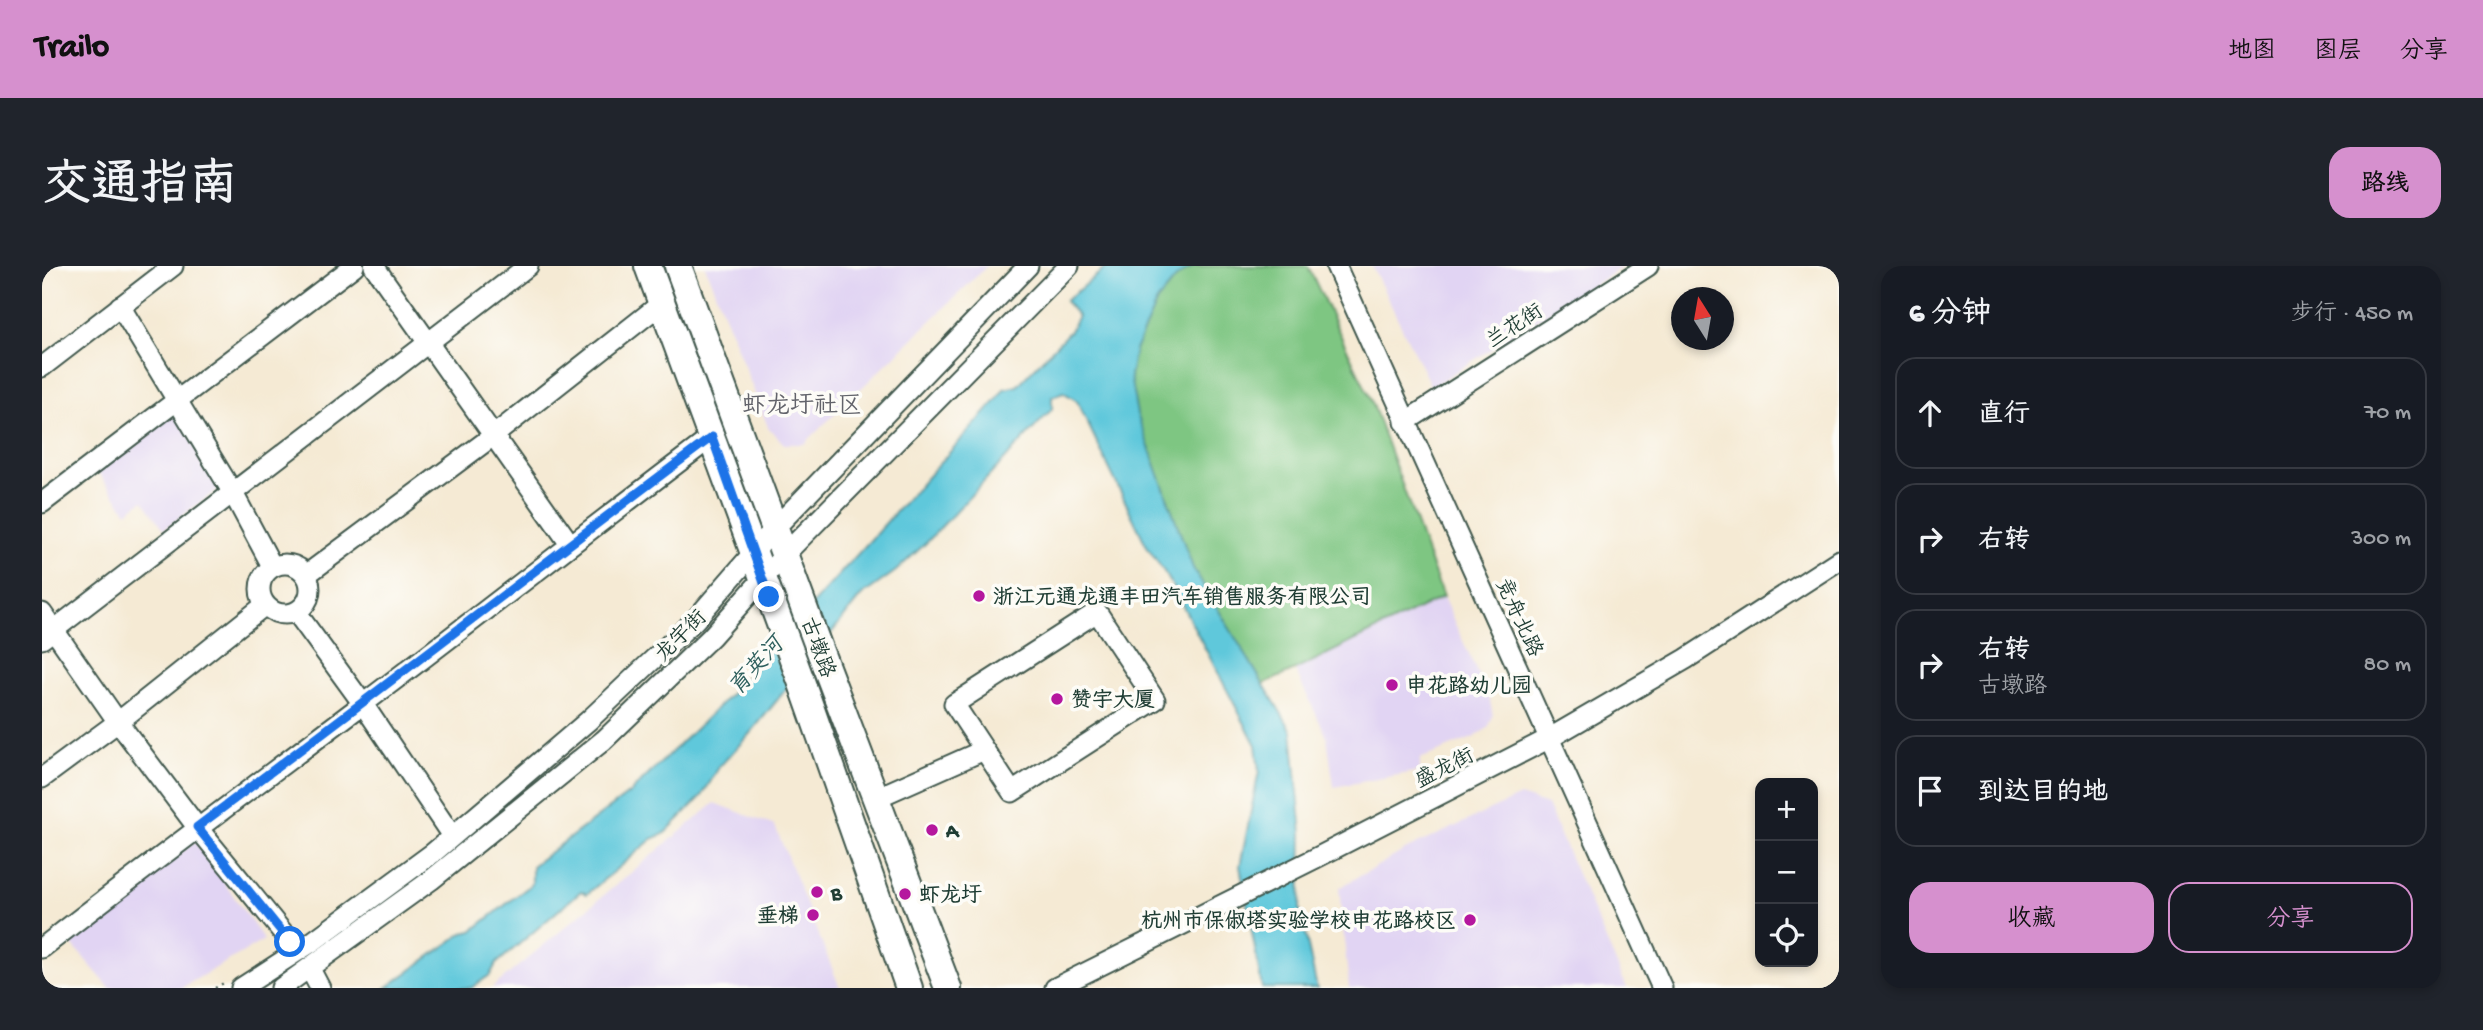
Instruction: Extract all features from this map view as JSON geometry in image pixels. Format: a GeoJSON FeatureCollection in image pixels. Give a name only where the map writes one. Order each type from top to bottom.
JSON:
{"type":"FeatureCollection","features":[{"type":"Feature","properties":{"kind":"main road","name":"古墩路"},"geometry":{"type":"LineString","coordinates":[[648,266],[800,678],[909,988]]}},
{"type":"Feature","properties":{"kind":"main road","name":"古墩路"},"geometry":{"type":"LineString","coordinates":[[678,266],[948,988]]}},
{"type":"Feature","properties":{"kind":"street"},"geometry":{"type":"LineString","coordinates":[[42,367],[173,266]]}},
{"type":"Feature","properties":{"kind":"street"},"geometry":{"type":"LineString","coordinates":[[42,503],[354,266]]}},
{"type":"Feature","properties":{"kind":"street"},"geometry":{"type":"LineString","coordinates":[[374,266],[569,544]]}},
{"type":"Feature","properties":{"kind":"street"},"geometry":{"type":"LineString","coordinates":[[48,635],[528,266]]}},
{"type":"Feature","properties":{"kind":"street","name":"龙宇街"},"geometry":{"type":"LineString","coordinates":[[241,988],[298,951],[452,836],[588,721],[695,620],[775,529],[1028,266]]}},
{"type":"Feature","properties":{"kind":"street","name":"龙宇街"},"geometry":{"type":"LineString","coordinates":[[281,988],[431,880],[604,740],[711,637],[784,555],[1069,266]]}},
{"type":"Feature","properties":{"kind":"street","name":"竞舟北路"},"geometry":{"type":"LineString","coordinates":[[1336,266],[1662,988]]}},
{"type":"Feature","properties":{"kind":"street","name":"兰花街"},"geometry":{"type":"LineString","coordinates":[[1405,422],[1648,266]]}},
{"type":"Feature","properties":{"kind":"street"},"geometry":{"type":"LineString","coordinates":[[306,575],[493,436],[662,303]]}},
{"type":"Feature","properties":{"kind":"street"},"geometry":{"type":"LineString","coordinates":[[120,306],[233,493],[272,566]]}},
{"type":"Feature","properties":{"kind":"street"},"geometry":{"type":"LineString","coordinates":[[42,948],[197,827],[363,704],[712,437]]}},
{"type":"Feature","properties":{"kind":"street","name":"盛龙街"},"geometry":{"type":"LineString","coordinates":[[1055,988],[1550,738],[1686,659],[1839,560]]}},
{"type":"Feature","properties":{"kind":"street"},"geometry":{"type":"LineString","coordinates":[[287,563],[306,575],[310,591],[308,600],[296,612],[280,614],[265,605],[261,599],[260,584],[266,571],[272,566],[287,563]]}},
{"type":"Feature","properties":{"kind":"street"},"geometry":{"type":"LineString","coordinates":[[42,778],[118,722],[265,605]]}},
{"type":"Feature","properties":{"kind":"street"},"geometry":{"type":"LineString","coordinates":[[296,612],[363,704],[452,836]]}},
{"type":"Feature","properties":{"kind":"street"},"geometry":{"type":"LineString","coordinates":[[1097,612],[1155,699],[1012,792],[984,750],[954,704],[1097,612]]}},
{"type":"Feature","properties":{"kind":"street"},"geometry":{"type":"LineString","coordinates":[[42,613],[48,635],[197,827],[298,951]]}},
{"type":"Feature","properties":{"kind":"street"},"geometry":{"type":"LineString","coordinates":[[876,798],[984,750]]}},
{"type":"Feature","properties":{"kind":"street"},"geometry":{"type":"LineString","coordinates":[[310,969],[320,988]]}},
{"type":"Feature","properties":{"kind":"shaded area"},"geometry":{"type":"Polygon","coordinates":[[[705,266],[987,266],[804,444],[784,444],[768,427],[705,266]]]}},
{"type":"Feature","properties":{"kind":"shaded area"},"geometry":{"type":"Polygon","coordinates":[[[1372,266],[1624,266],[1431,387],[1372,266]]]}},
{"type":"Feature","properties":{"kind":"shaded area"},"geometry":{"type":"Polygon","coordinates":[[[176,410],[221,487],[164,529],[143,500],[127,512],[97,471],[176,410]]]}},
{"type":"Feature","properties":{"kind":"shaded area","name":"申花路幼儿园"},"geometry":{"type":"Polygon","coordinates":[[[1443,597],[1490,701],[1493,716],[1488,728],[1473,738],[1420,759],[1420,771],[1334,787],[1327,737],[1295,670],[1443,597]]]}},
{"type":"Feature","properties":{"kind":"shaded area","name":"杭州市保俶塔实验学校申花路校区"},"geometry":{"type":"Polygon","coordinates":[[[1520,796],[1547,805],[1627,988],[1349,988],[1339,888],[1407,849],[1520,796]]]}},
{"type":"Feature","properties":{"kind":"shaded area"},"geometry":{"type":"Polygon","coordinates":[[[715,803],[775,826],[840,988],[492,988],[715,803]]]}},
{"type":"Feature","properties":{"kind":"shaded area"},"geometry":{"type":"Polygon","coordinates":[[[195,841],[264,940],[181,988],[110,988],[68,940],[195,841]]]}},
{"type":"Feature","properties":{"kind":"green space"},"geometry":{"type":"Polygon","coordinates":[[[1156,266],[1308,266],[1372,402],[1443,597],[1245,692],[1083,341],[1156,266]]]}},
{"type":"Feature","properties":{"kind":"water"},"geometry":{"type":"Polygon","coordinates":[[[1108,266],[1194,266],[1177,277],[1157,301],[1135,350],[1130,376],[1137,414],[1193,568],[1292,731],[1302,834],[1300,909],[1317,988],[1262,988],[1240,866],[1259,771],[1256,745],[1167,576],[1147,547],[1077,401],[1063,392],[1052,397],[1052,409],[927,542],[896,571],[861,596],[753,730],[719,767],[702,796],[664,834],[652,839],[587,894],[581,891],[496,964],[490,975],[471,988],[386,988],[463,933],[472,931],[532,884],[532,866],[631,792],[733,692],[1004,389],[1017,386],[1070,331],[1078,316],[1065,301],[1108,266]]]}},
{"type":"Feature","properties":{"kind":"place","name":"浙江元通龙通丰田汽车销售服务有限公司"},"geometry":{"type":"Point","coordinates":[979,596]}},
{"type":"Feature","properties":{"kind":"place","name":"申花路幼儿园"},"geometry":{"type":"Point","coordinates":[1392,685]}},
{"type":"Feature","properties":{"kind":"place","name":"赞宇大厦"},"geometry":{"type":"Point","coordinates":[1057,699]}},
{"type":"Feature","properties":{"kind":"place","name":"A"},"geometry":{"type":"Point","coordinates":[932,830]}},
{"type":"Feature","properties":{"kind":"place","name":"B"},"geometry":{"type":"Point","coordinates":[817,892]}},
{"type":"Feature","properties":{"kind":"place","name":"虾龙圩"},"geometry":{"type":"Point","coordinates":[905,894]}},
{"type":"Feature","properties":{"kind":"place","name":"垂梯"},"geometry":{"type":"Point","coordinates":[813,915]}},
{"type":"Feature","properties":{"kind":"place","name":"杭州市保俶塔实验学校申花路校区"},"geometry":{"type":"Point","coordinates":[1470,920]}},
{"type":"Feature","properties":{"kind":"district","name":"虾龙圩社区"},"geometry":{"type":"Point","coordinates":[802,404]}},
{"type":"Feature","properties":{"kind":"route"},"geometry":{"type":"LineString","coordinates":[[290,942],[197,827],[363,704],[712,437],[769,597]]}},
{"type":"Feature","properties":{"kind":"water label","name":"育英河"},"geometry":{"type":"Point","coordinates":[755,665]}}]}
